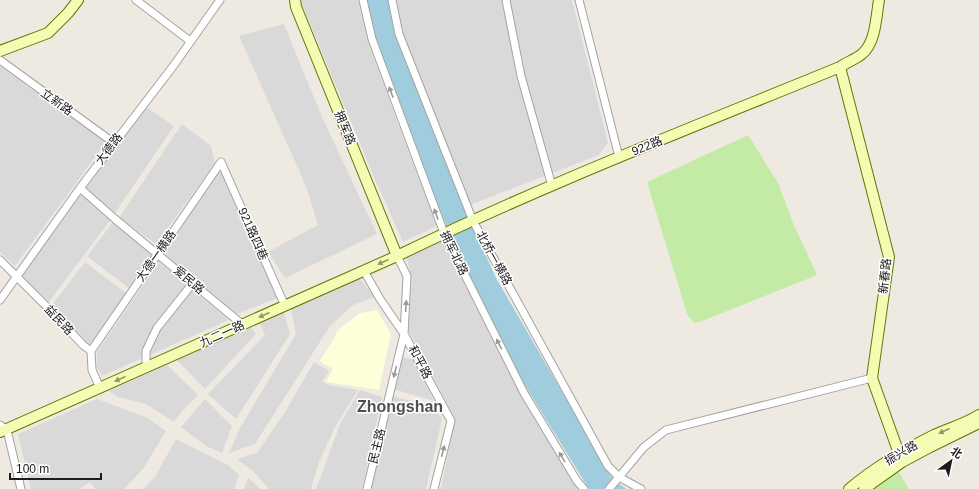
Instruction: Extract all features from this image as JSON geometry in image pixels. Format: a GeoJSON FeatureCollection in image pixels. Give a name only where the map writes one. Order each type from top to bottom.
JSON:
{"type":"FeatureCollection","features":[{"type":"Feature","properties":{"kind":"street"},"geometry":{"type":"LineString","coordinates":[[0,51],[48,33],[68,13],[78,0]]}},
{"type":"Feature","properties":{"kind":"street"},"geometry":{"type":"LineString","coordinates":[[136,0],[190,41]]}},
{"type":"Feature","properties":{"kind":"street","name":"大德路"},"geometry":{"type":"LineString","coordinates":[[0,300],[80,188],[220,0]]}},
{"type":"Feature","properties":{"kind":"street","name":"拥军路"},"geometry":{"type":"LineString","coordinates":[[295,0],[296,7],[397,256]]}},
{"type":"Feature","properties":{"kind":"street","name":"拥军北路"},"geometry":{"type":"LineString","coordinates":[[363,0],[372,39],[444,234],[524,393],[577,481],[584,489]]}},
{"type":"Feature","properties":{"kind":"street","name":"北桥一横路"},"geometry":{"type":"LineString","coordinates":[[392,0],[399,34],[473,221],[608,466],[619,477],[641,489]]}},
{"type":"Feature","properties":{"kind":"street"},"geometry":{"type":"LineString","coordinates":[[506,0],[521,76],[552,186]]}},
{"type":"Feature","properties":{"kind":"street"},"geometry":{"type":"LineString","coordinates":[[579,0],[619,157]]}},
{"type":"Feature","properties":{"kind":"street","name":"922路"},"geometry":{"type":"LineString","coordinates":[[444,234],[619,157],[840,67],[861,54],[868,47],[880,0]]}},
{"type":"Feature","properties":{"kind":"street","name":"立新路"},"geometry":{"type":"LineString","coordinates":[[0,60],[114,143]]}},
{"type":"Feature","properties":{"kind":"street","name":"新春路"},"geometry":{"type":"LineString","coordinates":[[840,67],[889,257],[872,378],[900,458]]}},
{"type":"Feature","properties":{"kind":"street","name":"大德一横路"},"geometry":{"type":"LineString","coordinates":[[91,351],[221,162]]}},
{"type":"Feature","properties":{"kind":"street","name":"921路四巷"},"geometry":{"type":"LineString","coordinates":[[221,162],[285,306]]}},
{"type":"Feature","properties":{"kind":"street","name":"爱民路"},"geometry":{"type":"LineString","coordinates":[[80,188],[243,325]]}},
{"type":"Feature","properties":{"kind":"street","name":"九二一路"},"geometry":{"type":"LineString","coordinates":[[2,429],[146,368],[444,234]]}},
{"type":"Feature","properties":{"kind":"street","name":"和平路"},"geometry":{"type":"LineString","coordinates":[[397,256],[407,276],[404,334],[451,421],[434,489]]}},
{"type":"Feature","properties":{"kind":"street","name":"益民路"},"geometry":{"type":"LineString","coordinates":[[0,260],[83,345],[91,351]]}},
{"type":"Feature","properties":{"kind":"street"},"geometry":{"type":"LineString","coordinates":[[364,271],[380,299],[404,334]]}},
{"type":"Feature","properties":{"kind":"street"},"geometry":{"type":"LineString","coordinates":[[146,368],[146,351],[158,328],[192,283]]}},
{"type":"Feature","properties":{"kind":"street","name":"民主路"},"geometry":{"type":"LineString","coordinates":[[367,489],[404,334]]}},
{"type":"Feature","properties":{"kind":"street"},"geometry":{"type":"LineString","coordinates":[[91,351],[92,370],[100,388]]}},
{"type":"Feature","properties":{"kind":"street"},"geometry":{"type":"LineString","coordinates":[[609,489],[644,447],[666,430],[872,378]]}},
{"type":"Feature","properties":{"kind":"street","name":"振兴路"},"geometry":{"type":"LineString","coordinates":[[864,489],[900,458],[929,438],[979,415]]}},
{"type":"Feature","properties":{"kind":"street","name":"振兴路"},"geometry":{"type":"LineString","coordinates":[[849,489],[872,470],[930,446],[979,423]]}},
{"type":"Feature","properties":{"kind":"street"},"geometry":{"type":"LineString","coordinates":[[2,429],[21,489]]}},
{"type":"Feature","properties":{"kind":"shaded area"},"geometry":{"type":"Polygon","coordinates":[[[300,0],[358,0],[368,42],[437,226],[403,242],[377,184],[300,0]]]}},
{"type":"Feature","properties":{"kind":"shaded area"},"geometry":{"type":"Polygon","coordinates":[[[396,0],[572,0],[608,143],[599,155],[470,205],[414,65],[404,34],[396,0]]]}},
{"type":"Feature","properties":{"kind":"shaded area"},"geometry":{"type":"Polygon","coordinates":[[[284,24],[322,117],[377,234],[285,278],[268,252],[318,225],[306,186],[239,36],[284,24]]]}},
{"type":"Feature","properties":{"kind":"shaded area"},"geometry":{"type":"Polygon","coordinates":[[[0,66],[106,142],[15,266],[0,252],[0,66]]]}},
{"type":"Feature","properties":{"kind":"shaded area"},"geometry":{"type":"Polygon","coordinates":[[[145,106],[174,126],[115,213],[84,187],[145,106]]]}},
{"type":"Feature","properties":{"kind":"shaded area"},"geometry":{"type":"Polygon","coordinates":[[[182,124],[211,146],[215,163],[156,244],[119,218],[182,124]]]}},
{"type":"Feature","properties":{"kind":"shaded area"},"geometry":{"type":"Polygon","coordinates":[[[221,166],[278,298],[237,314],[163,253],[221,166]]]}},
{"type":"Feature","properties":{"kind":"shaded area"},"geometry":{"type":"Polygon","coordinates":[[[81,191],[111,219],[49,302],[21,275],[81,191]]]}},
{"type":"Feature","properties":{"kind":"shaded area"},"geometry":{"type":"Polygon","coordinates":[[[114,221],[153,253],[130,289],[87,256],[114,221]]]}},
{"type":"Feature","properties":{"kind":"shaded area"},"geometry":{"type":"Polygon","coordinates":[[[441,237],[512,379],[532,414],[583,489],[441,489],[455,418],[408,330],[412,278],[406,256],[441,237]]]}},
{"type":"Feature","properties":{"kind":"shaded area"},"geometry":{"type":"Polygon","coordinates":[[[85,262],[127,294],[90,346],[51,306],[85,262]]]}},
{"type":"Feature","properties":{"kind":"shaded area"},"geometry":{"type":"Polygon","coordinates":[[[159,262],[229,320],[102,376],[97,367],[97,352],[159,262]]]}},
{"type":"Feature","properties":{"kind":"shaded area"},"geometry":{"type":"Polygon","coordinates":[[[359,278],[375,297],[353,305],[330,326],[255,444],[229,453],[240,428],[296,334],[291,309],[359,278]]]}},
{"type":"Feature","properties":{"kind":"shaded area"},"geometry":{"type":"Polygon","coordinates":[[[283,310],[290,334],[236,419],[208,394],[265,335],[259,322],[283,310]]]}},
{"type":"Feature","properties":{"kind":"shaded area"},"geometry":{"type":"Polygon","coordinates":[[[377,310],[391,334],[379,390],[326,382],[333,369],[319,361],[338,330],[360,313],[377,310]]]}},
{"type":"Feature","properties":{"kind":"shaded area"},"geometry":{"type":"Polygon","coordinates":[[[251,327],[256,334],[205,389],[176,359],[251,327]]]}},
{"type":"Feature","properties":{"kind":"shaded area"},"geometry":{"type":"Polygon","coordinates":[[[401,357],[413,359],[434,401],[393,389],[401,357]]]}},
{"type":"Feature","properties":{"kind":"shaded area"},"geometry":{"type":"Polygon","coordinates":[[[314,362],[329,371],[322,382],[329,385],[358,390],[335,427],[319,462],[311,489],[269,489],[253,471],[237,459],[257,453],[285,412],[314,362]]]}},
{"type":"Feature","properties":{"kind":"shaded area"},"geometry":{"type":"Polygon","coordinates":[[[167,365],[198,395],[182,411],[174,422],[146,404],[118,397],[109,391],[167,365]]]}},
{"type":"Feature","properties":{"kind":"shaded area"},"geometry":{"type":"Polygon","coordinates":[[[360,390],[382,397],[362,489],[316,489],[341,422],[360,390]]]}},
{"type":"Feature","properties":{"kind":"shaded area"},"geometry":{"type":"Polygon","coordinates":[[[392,396],[434,407],[442,419],[426,489],[371,489],[392,396]]]}},
{"type":"Feature","properties":{"kind":"shaded area"},"geometry":{"type":"Polygon","coordinates":[[[97,399],[146,417],[166,431],[143,469],[124,489],[95,489],[90,482],[80,489],[31,489],[18,434],[97,399]]]}},
{"type":"Feature","properties":{"kind":"shaded area"},"geometry":{"type":"Polygon","coordinates":[[[205,399],[232,426],[222,453],[206,446],[181,427],[205,399]]]}},
{"type":"Feature","properties":{"kind":"shaded area"},"geometry":{"type":"Polygon","coordinates":[[[176,439],[228,465],[239,475],[234,489],[143,489],[155,477],[176,439]]]}},
{"type":"Feature","properties":{"kind":"shaded area"},"geometry":{"type":"Polygon","coordinates":[[[248,477],[260,489],[244,489],[248,477]]]}},
{"type":"Feature","properties":{"kind":"green space"},"geometry":{"type":"Polygon","coordinates":[[[748,135],[778,183],[793,223],[817,275],[694,323],[687,314],[647,182],[748,135]]]}},
{"type":"Feature","properties":{"kind":"green space"},"geometry":{"type":"Polygon","coordinates":[[[897,469],[909,489],[871,489],[897,469]]]}},
{"type":"Feature","properties":{"kind":"water"},"geometry":{"type":"Polygon","coordinates":[[[366,0],[388,0],[395,35],[464,207],[496,278],[612,478],[626,489],[589,489],[515,369],[470,281],[425,175],[376,44],[366,0]]]}},
{"type":"Feature","properties":{"kind":"district","name":"Zhongshan"},"geometry":{"type":"Point","coordinates":[400,406]}}]}
